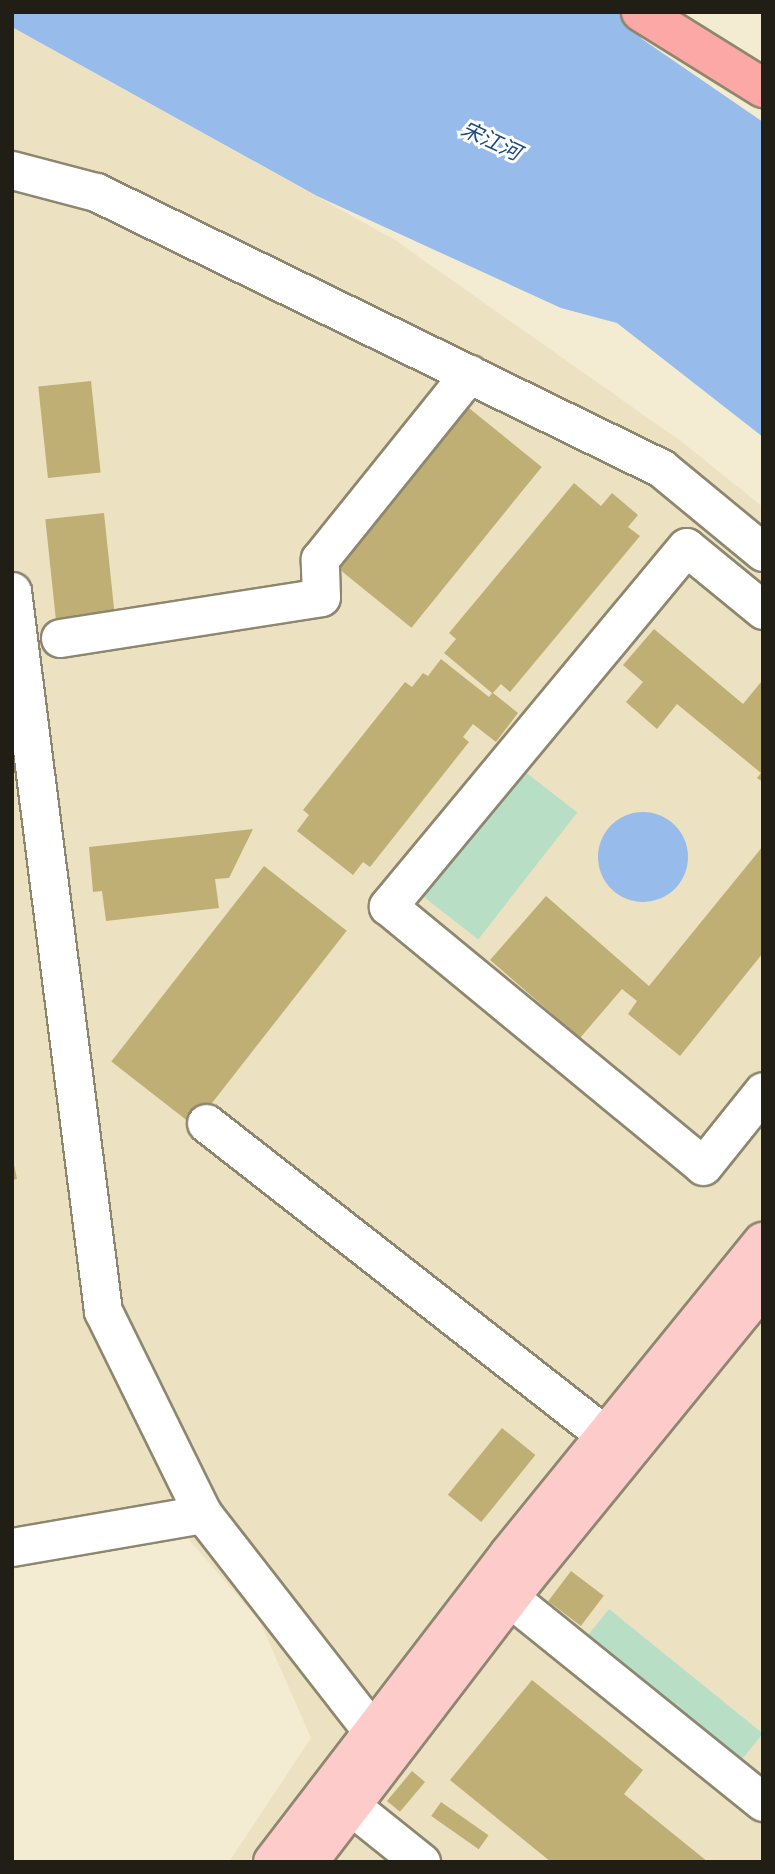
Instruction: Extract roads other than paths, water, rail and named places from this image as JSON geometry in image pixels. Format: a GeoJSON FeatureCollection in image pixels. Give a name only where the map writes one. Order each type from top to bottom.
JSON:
{"type":"FeatureCollection","features":[{"type":"Feature","properties":{"kind":"highway"},"geometry":{"type":"LineString","coordinates":[[641,12],[763,88]]}},
{"type":"Feature","properties":{"kind":"main road"},"geometry":{"type":"LineString","coordinates":[[273,1862],[605,1436],[763,1242]]}},
{"type":"Feature","properties":{"kind":"main road"},"geometry":{"type":"LineString","coordinates":[[308,1862],[510,1598],[763,1286]]}},
{"type":"Feature","properties":{"kind":"street"},"geometry":{"type":"LineString","coordinates":[[12,170],[96,192],[662,468],[763,552]]}},
{"type":"Feature","properties":{"kind":"street"},"geometry":{"type":"LineString","coordinates":[[60,638],[321,597],[320,559],[469,374]]}},
{"type":"Feature","properties":{"kind":"street"},"geometry":{"type":"LineString","coordinates":[[763,610],[686,547],[388,906],[703,1166],[763,1091]]}},
{"type":"Feature","properties":{"kind":"street"},"geometry":{"type":"LineString","coordinates":[[12,591],[103,1311],[203,1514],[373,1732]]}},
{"type":"Feature","properties":{"kind":"street"},"geometry":{"type":"LineString","coordinates":[[206,1124],[605,1436]]}},
{"type":"Feature","properties":{"kind":"street"},"geometry":{"type":"LineString","coordinates":[[12,1547],[203,1514]]}},
{"type":"Feature","properties":{"kind":"street"},"geometry":{"type":"LineString","coordinates":[[510,1598],[763,1802]]}},
{"type":"Feature","properties":{"kind":"street"},"geometry":{"type":"LineString","coordinates":[[351,1806],[421,1862]]}},
{"type":"Feature","properties":{"kind":"water","name":"宋江河"},"geometry":{"type":"Polygon","coordinates":[[[12,12],[648,12],[635,30],[642,39],[763,122],[763,437],[617,323],[561,308],[317,196],[12,27],[12,12]]]}},
{"type":"Feature","properties":{"kind":"water"},"geometry":{"type":"Polygon","coordinates":[[[643,812],[660,816],[675,825],[684,840],[688,857],[684,874],[675,889],[660,898],[643,902],[626,898],[611,889],[602,874],[598,857],[602,840],[611,825],[626,816],[643,812]]]}}]}
